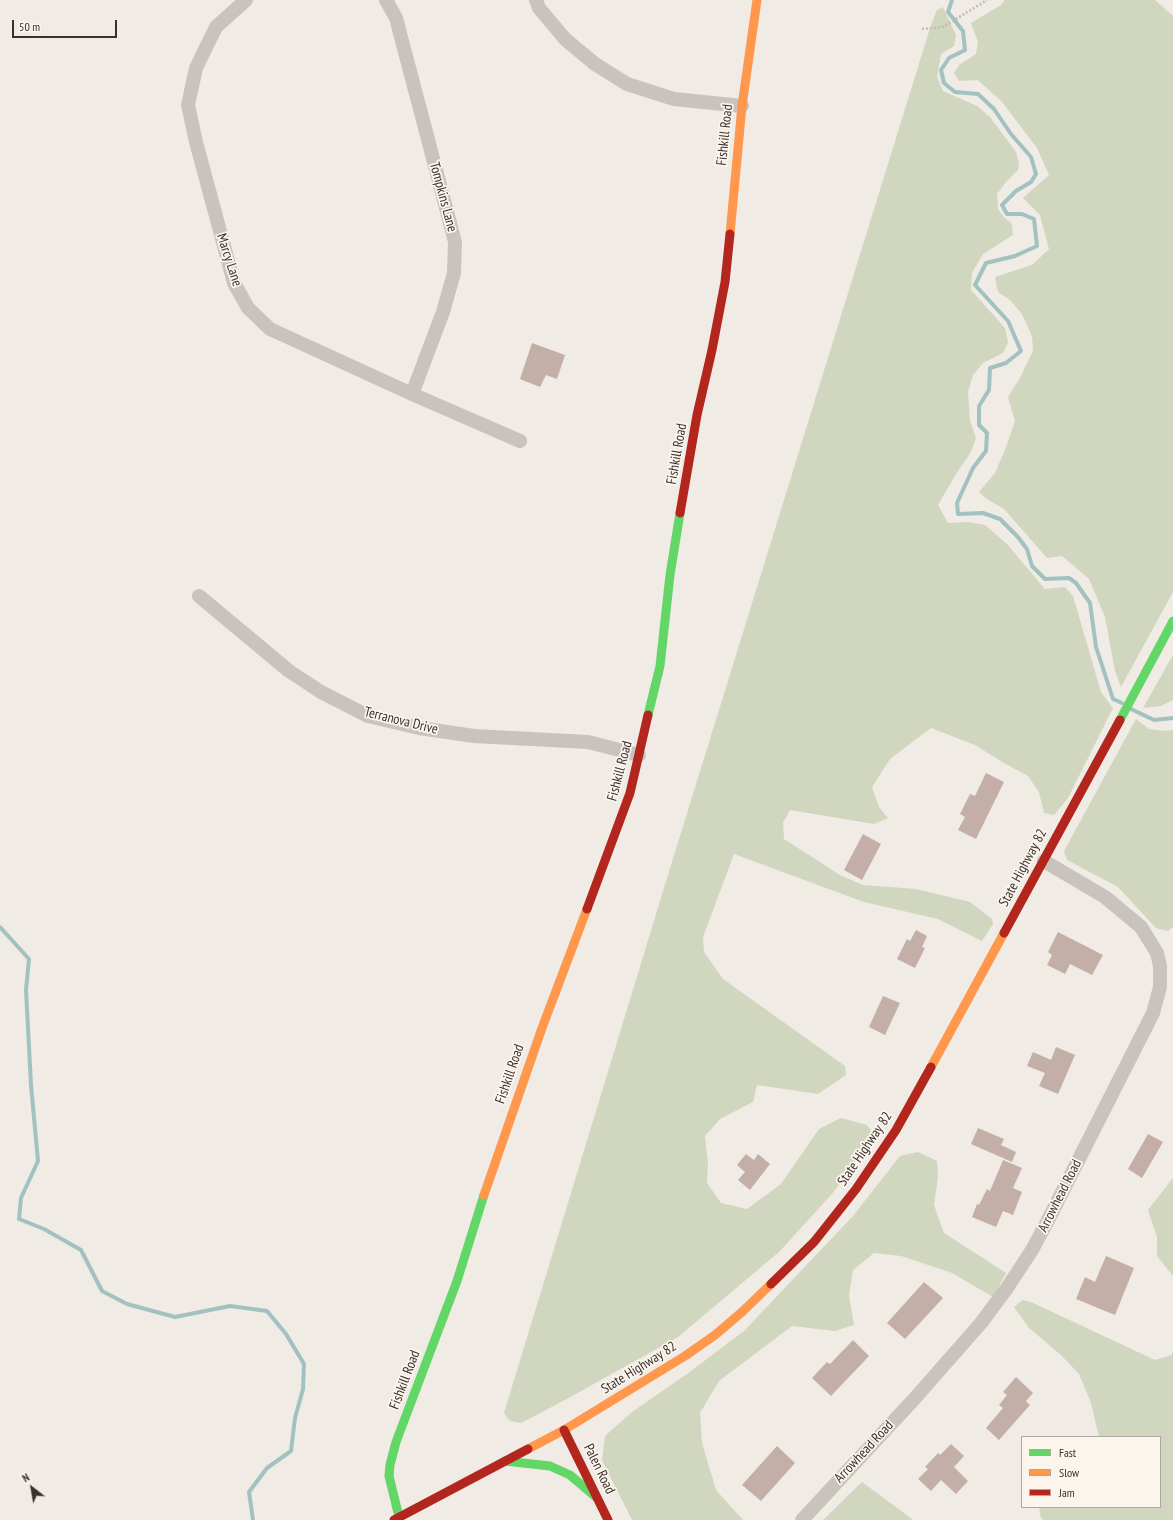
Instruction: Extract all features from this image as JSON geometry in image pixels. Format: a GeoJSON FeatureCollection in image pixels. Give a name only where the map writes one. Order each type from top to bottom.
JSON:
{"type":"FeatureCollection","features":[{"type":"Feature","properties":{"kind":"street","name":"Marcy Lane"},"geometry":{"type":"LineString","coordinates":[[246,0],[216,27],[196,68],[188,105],[196,142],[234,283],[248,308],[270,329],[412,394],[520,441]]}},
{"type":"Feature","properties":{"kind":"street","name":"Tompkins Lane"},"geometry":{"type":"LineString","coordinates":[[386,0],[396,18],[455,242],[454,273],[442,312],[412,394]]}},
{"type":"Feature","properties":{"kind":"street"},"geometry":{"type":"LineString","coordinates":[[536,0],[539,8],[565,39],[595,64],[627,84],[674,98],[742,106]]}},
{"type":"Feature","properties":{"kind":"street","name":"Fishkill Road"},"geometry":{"type":"LineString","coordinates":[[396,1518],[389,1476],[390,1465],[396,1442],[457,1281],[489,1178],[542,1028],[630,793],[660,666],[670,575],[697,415],[712,350],[725,282],[742,106],[757,0]]}},
{"type":"Feature","properties":{"kind":"street","name":"Terranova Drive"},"geometry":{"type":"LineString","coordinates":[[199,596],[289,670],[321,692],[368,716],[418,728],[474,736],[588,742],[639,755]]}},
{"type":"Feature","properties":{"kind":"street","name":"State Highway 82"},"geometry":{"type":"LineString","coordinates":[[396,1518],[564,1430],[685,1356],[742,1312],[814,1242],[856,1189],[896,1130],[1044,861],[1173,621]]}},
{"type":"Feature","properties":{"kind":"street","name":"Arrowhead Road"},"geometry":{"type":"LineString","coordinates":[[802,1520],[944,1366],[981,1323],[1007,1288],[1032,1250],[1046,1224],[1153,1013],[1160,987],[1160,966],[1157,953],[1141,927],[1105,897],[1044,861]]}},
{"type":"Feature","properties":{"kind":"street","name":"Palen Road"},"geometry":{"type":"LineString","coordinates":[[564,1430],[608,1520]]}},
{"type":"Feature","properties":{"kind":"street"},"geometry":{"type":"LineString","coordinates":[[505,1462],[550,1466],[570,1475],[597,1498]]}},
{"type":"Feature","properties":{"kind":"path"},"geometry":{"type":"LineString","coordinates":[[922,29],[943,27],[987,0]]}},
{"type":"Feature","properties":{"kind":"green space"},"geometry":{"type":"Polygon","coordinates":[[[1005,0],[1155,0],[1173,16],[1173,592],[1121,687],[1115,671],[1105,617],[1089,579],[1062,556],[1047,558],[1004,509],[987,499],[979,492],[995,473],[1005,450],[1015,421],[1008,397],[1021,376],[1033,351],[1032,336],[1022,314],[1010,300],[998,292],[995,277],[1032,265],[1049,249],[1040,215],[1023,198],[1049,175],[1037,148],[1002,102],[978,80],[959,81],[954,73],[959,65],[976,54],[978,42],[971,23],[1001,5],[1005,0]]]}},
{"type":"Feature","properties":{"kind":"green space"},"geometry":{"type":"Polygon","coordinates":[[[943,7],[956,35],[954,46],[941,54],[937,77],[943,91],[977,106],[990,117],[1016,152],[1019,163],[1018,170],[997,194],[998,209],[1012,224],[1013,235],[983,254],[972,273],[971,290],[1005,328],[1008,342],[1003,353],[983,363],[973,375],[968,392],[970,421],[976,438],[971,452],[938,505],[948,523],[967,522],[985,525],[1007,544],[1045,589],[1065,587],[1073,596],[1101,692],[1113,708],[1068,798],[1054,815],[1044,813],[1039,792],[1028,776],[975,745],[931,728],[890,759],[872,787],[879,807],[888,818],[874,824],[790,810],[783,823],[784,839],[840,875],[863,885],[916,889],[970,902],[992,919],[993,924],[982,941],[938,919],[864,902],[734,854],[703,937],[704,952],[723,979],[845,1066],[846,1075],[818,1094],[757,1085],[753,1102],[720,1119],[705,1136],[708,1164],[707,1183],[721,1203],[747,1209],[781,1184],[819,1129],[841,1118],[867,1125],[872,1132],[870,1142],[832,1194],[779,1252],[678,1337],[521,1423],[510,1421],[504,1413],[667,878],[931,25],[937,10],[943,7]]]}},
{"type":"Feature","properties":{"kind":"green space"},"geometry":{"type":"Polygon","coordinates":[[[1173,655],[1173,700],[1161,706],[1143,708],[1173,655]]]}},
{"type":"Feature","properties":{"kind":"green space"},"geometry":{"type":"Polygon","coordinates":[[[1136,719],[1149,729],[1165,731],[1173,730],[1173,927],[1168,931],[1156,928],[1118,887],[1067,860],[1064,851],[1136,719]]]}},
{"type":"Feature","properties":{"kind":"green space"},"geometry":{"type":"Polygon","coordinates":[[[918,1152],[937,1161],[938,1177],[934,1205],[944,1233],[1006,1273],[993,1297],[952,1273],[901,1256],[874,1253],[853,1270],[849,1296],[854,1325],[835,1331],[792,1326],[719,1381],[700,1413],[702,1443],[716,1490],[743,1520],[632,1520],[602,1460],[605,1436],[632,1412],[687,1374],[744,1331],[853,1216],[900,1156],[918,1152]]]}},
{"type":"Feature","properties":{"kind":"green space"},"geometry":{"type":"Polygon","coordinates":[[[1173,1178],[1173,1276],[1157,1256],[1157,1237],[1148,1210],[1173,1178]]]}},
{"type":"Feature","properties":{"kind":"green space"},"geometry":{"type":"Polygon","coordinates":[[[1023,1300],[1033,1303],[1155,1360],[1171,1355],[1173,1351],[1173,1520],[1043,1520],[1041,1518],[1039,1508],[1161,1508],[1161,1436],[1099,1436],[1091,1403],[1079,1374],[1061,1355],[1029,1328],[1014,1307],[1023,1300]]]}},
{"type":"Feature","properties":{"kind":"green space"},"geometry":{"type":"Polygon","coordinates":[[[862,1482],[900,1510],[913,1520],[823,1520],[862,1482]]]}},
{"type":"Feature","properties":{"kind":"building"},"geometry":{"type":"Polygon","coordinates":[[[532,343],[565,355],[557,379],[546,375],[540,387],[520,379],[532,343]]]}},
{"type":"Feature","properties":{"kind":"building"},"geometry":{"type":"Polygon","coordinates":[[[986,773],[1004,782],[976,839],[958,830],[965,817],[960,814],[970,794],[975,796],[986,773]]]}},
{"type":"Feature","properties":{"kind":"building"},"geometry":{"type":"Polygon","coordinates":[[[863,834],[881,844],[862,880],[844,870],[863,834]]]}},
{"type":"Feature","properties":{"kind":"building"},"geometry":{"type":"Polygon","coordinates":[[[916,930],[927,936],[922,947],[925,948],[915,968],[897,959],[907,939],[910,941],[916,930]]]}},
{"type":"Feature","properties":{"kind":"building"},"geometry":{"type":"Polygon","coordinates":[[[1058,932],[1103,955],[1092,975],[1070,964],[1065,974],[1047,965],[1052,955],[1048,952],[1058,932]]]}},
{"type":"Feature","properties":{"kind":"building"},"geometry":{"type":"Polygon","coordinates":[[[883,996],[900,1003],[885,1035],[869,1027],[883,996]]]}},
{"type":"Feature","properties":{"kind":"building"},"geometry":{"type":"Polygon","coordinates":[[[1056,1047],[1075,1055],[1058,1094],[1039,1086],[1045,1073],[1027,1066],[1033,1052],[1051,1060],[1056,1047]]]}},
{"type":"Feature","properties":{"kind":"building"},"geometry":{"type":"Polygon","coordinates":[[[978,1128],[1004,1139],[1001,1145],[1016,1152],[1012,1162],[971,1144],[978,1128]]]}},
{"type":"Feature","properties":{"kind":"building"},"geometry":{"type":"Polygon","coordinates":[[[1148,1134],[1163,1142],[1142,1178],[1128,1169],[1148,1134]]]}},
{"type":"Feature","properties":{"kind":"building"},"geometry":{"type":"Polygon","coordinates":[[[746,1154],[754,1160],[758,1154],[770,1164],[750,1190],[738,1180],[745,1172],[737,1165],[746,1154]]]}},
{"type":"Feature","properties":{"kind":"building"},"geometry":{"type":"Polygon","coordinates":[[[1003,1160],[1022,1168],[1013,1188],[1022,1192],[1013,1215],[1003,1211],[996,1227],[972,1217],[977,1204],[979,1205],[987,1189],[990,1191],[1003,1160]]]}},
{"type":"Feature","properties":{"kind":"building"},"geometry":{"type":"Polygon","coordinates":[[[1106,1256],[1134,1268],[1115,1315],[1076,1299],[1085,1277],[1095,1282],[1106,1256]]]}},
{"type":"Feature","properties":{"kind":"building"},"geometry":{"type":"Polygon","coordinates":[[[924,1282],[943,1298],[905,1339],[887,1323],[924,1282]]]}},
{"type":"Feature","properties":{"kind":"building"},"geometry":{"type":"Polygon","coordinates":[[[853,1340],[869,1356],[831,1396],[812,1378],[827,1362],[830,1364],[853,1340]]]}},
{"type":"Feature","properties":{"kind":"building"},"geometry":{"type":"Polygon","coordinates":[[[1016,1377],[1033,1393],[1026,1401],[1030,1405],[999,1440],[986,1428],[1003,1408],[999,1405],[1007,1395],[1003,1392],[1016,1377]]]}},
{"type":"Feature","properties":{"kind":"building"},"geometry":{"type":"Polygon","coordinates":[[[951,1444],[964,1456],[954,1467],[968,1481],[956,1494],[941,1480],[931,1491],[918,1479],[928,1469],[925,1467],[938,1453],[940,1455],[951,1444]]]}},
{"type":"Feature","properties":{"kind":"building"},"geometry":{"type":"Polygon","coordinates":[[[777,1446],[795,1463],[761,1501],[742,1485],[777,1446]]]}},
{"type":"Feature","properties":{"kind":"waterway"},"geometry":{"type":"LineString","coordinates":[[952,0],[948,12],[963,31],[965,50],[949,58],[941,70],[944,83],[955,92],[978,94],[994,109],[1011,134],[1031,157],[1036,174],[1031,182],[1016,191],[1002,205],[1007,214],[1022,214],[1034,219],[1037,246],[1015,256],[986,263],[975,285],[1008,321],[1021,351],[1006,363],[990,368],[989,390],[979,406],[979,425],[987,433],[986,451],[973,468],[957,503],[958,514],[983,513],[1000,519],[1018,537],[1027,549],[1032,566],[1045,579],[1069,578],[1076,583],[1090,603],[1096,647],[1113,699],[1122,703]]}},
{"type":"Feature","properties":{"kind":"waterway"},"geometry":{"type":"LineString","coordinates":[[1131,709],[1154,720],[1173,718]]}},
{"type":"Feature","properties":{"kind":"waterway"},"geometry":{"type":"LineString","coordinates":[[0,927],[29,959],[26,990],[31,1085],[38,1161],[21,1198],[19,1219],[44,1229],[81,1250],[102,1291],[127,1304],[175,1317],[230,1306],[267,1311],[286,1334],[304,1364],[303,1389],[295,1418],[291,1451],[267,1468],[249,1492],[253,1520]]}},
{"type":"Feature","properties":{"kind":"traffic: fast"},"geometry":{"type":"LineString","coordinates":[[648,715],[660,666],[670,575],[680,513]]}},
{"type":"Feature","properties":{"kind":"traffic: fast"},"geometry":{"type":"LineString","coordinates":[[1120,720],[1173,621]]}},
{"type":"Feature","properties":{"kind":"traffic: fast"},"geometry":{"type":"LineString","coordinates":[[399,1517],[389,1476],[390,1465],[396,1442],[457,1281],[484,1195]]}},
{"type":"Feature","properties":{"kind":"traffic: fast"},"geometry":{"type":"LineString","coordinates":[[505,1461],[550,1466],[570,1475],[597,1498]]}},
{"type":"Feature","properties":{"kind":"traffic: slow"},"geometry":{"type":"LineString","coordinates":[[730,234],[742,106],[757,0]]}},
{"type":"Feature","properties":{"kind":"traffic: slow"},"geometry":{"type":"LineString","coordinates":[[484,1195],[542,1028],[587,909]]}},
{"type":"Feature","properties":{"kind":"traffic: slow"},"geometry":{"type":"LineString","coordinates":[[931,1067],[1004,933]]}},
{"type":"Feature","properties":{"kind":"traffic: slow"},"geometry":{"type":"LineString","coordinates":[[528,1449],[564,1430],[685,1356],[715,1335],[771,1284]]}},
{"type":"Feature","properties":{"kind":"traffic: jam"},"geometry":{"type":"LineString","coordinates":[[680,513],[697,415],[712,350],[725,282],[730,234]]}},
{"type":"Feature","properties":{"kind":"traffic: jam"},"geometry":{"type":"LineString","coordinates":[[587,909],[630,793],[648,715]]}},
{"type":"Feature","properties":{"kind":"traffic: jam"},"geometry":{"type":"LineString","coordinates":[[1004,933],[1120,720]]}},
{"type":"Feature","properties":{"kind":"traffic: jam"},"geometry":{"type":"LineString","coordinates":[[771,1284],[814,1242],[856,1189],[896,1130],[931,1067]]}},
{"type":"Feature","properties":{"kind":"traffic: jam"},"geometry":{"type":"LineString","coordinates":[[564,1430],[608,1520]]}},
{"type":"Feature","properties":{"kind":"traffic: jam"},"geometry":{"type":"LineString","coordinates":[[394,1520],[528,1449]]}}]}
